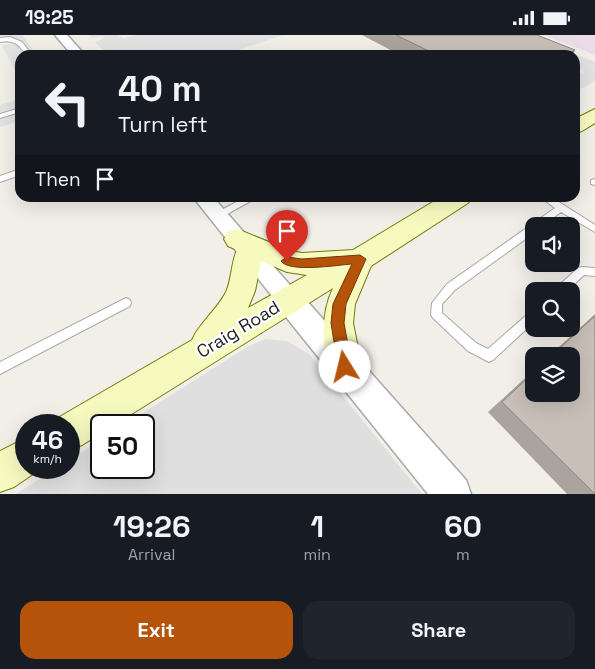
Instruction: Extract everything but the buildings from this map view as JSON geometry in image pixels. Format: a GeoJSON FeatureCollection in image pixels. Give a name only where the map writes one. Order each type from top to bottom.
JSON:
{"type":"FeatureCollection","features":[{"type":"Feature","properties":{"kind":"main road"},"geometry":{"type":"LineString","coordinates":[[580,124],[595,115]]}},
{"type":"Feature","properties":{"kind":"main road","name":"Craig Road"},"geometry":{"type":"LineString","coordinates":[[80,425],[288,299],[360,259],[452,202]]}},
{"type":"Feature","properties":{"kind":"main road"},"geometry":{"type":"LineString","coordinates":[[196,355],[239,298],[246,277],[243,246],[287,261],[302,263],[360,259],[340,304],[338,323],[345,367]]}},
{"type":"Feature","properties":{"kind":"main road"},"geometry":{"type":"LineString","coordinates":[[0,473],[15,464]]}},
{"type":"Feature","properties":{"kind":"street"},"geometry":{"type":"LineString","coordinates":[[61,35],[74,50]]}},
{"type":"Feature","properties":{"kind":"street"},"geometry":{"type":"LineString","coordinates":[[206,202],[452,494]]}},
{"type":"Feature","properties":{"kind":"lane"},"geometry":{"type":"LineString","coordinates":[[0,40],[15,38],[19,40],[26,50]]}},
{"type":"Feature","properties":{"kind":"lane"},"geometry":{"type":"LineString","coordinates":[[0,116],[15,112]]}},
{"type":"Feature","properties":{"kind":"lane"},"geometry":{"type":"LineString","coordinates":[[0,179],[15,174]]}},
{"type":"Feature","properties":{"kind":"lane"},"geometry":{"type":"LineString","coordinates":[[217,216],[244,202]]}},
{"type":"Feature","properties":{"kind":"lane"},"geometry":{"type":"LineString","coordinates":[[552,202],[595,229]]}},
{"type":"Feature","properties":{"kind":"lane"},"geometry":{"type":"LineString","coordinates":[[549,217],[561,208]]}},
{"type":"Feature","properties":{"kind":"lane"},"geometry":{"type":"LineString","coordinates":[[525,234],[451,287],[437,303],[437,315],[472,347],[489,356],[525,323]]}},
{"type":"Feature","properties":{"kind":"lane"},"geometry":{"type":"LineString","coordinates":[[570,282],[582,271],[595,272]]}},
{"type":"Feature","properties":{"kind":"lane"},"geometry":{"type":"LineString","coordinates":[[0,368],[126,303]]}},
{"type":"Feature","properties":{"kind":"shaded area"},"geometry":{"type":"Polygon","coordinates":[[[0,35],[22,35],[33,50],[15,50],[15,70],[2,46],[12,43],[0,42],[0,35]]]}},
{"type":"Feature","properties":{"kind":"shaded area"},"geometry":{"type":"Polygon","coordinates":[[[89,35],[117,35],[124,38],[137,35],[284,35],[237,50],[103,50],[95,42],[105,38],[102,36],[92,38],[89,35]]]}},
{"type":"Feature","properties":{"kind":"shaded area"},"geometry":{"type":"Polygon","coordinates":[[[527,35],[565,50],[541,50],[527,35]]]}},
{"type":"Feature","properties":{"kind":"shaded area"},"geometry":{"type":"Polygon","coordinates":[[[544,35],[595,35],[595,55],[544,35]]]}},
{"type":"Feature","properties":{"kind":"shaded area"},"geometry":{"type":"Polygon","coordinates":[[[580,56],[595,62],[595,81],[580,89],[580,73],[584,72],[580,70],[580,56]]]}},
{"type":"Feature","properties":{"kind":"shaded area"},"geometry":{"type":"Polygon","coordinates":[[[15,100],[15,122],[0,127],[0,105],[15,100]]]}},
{"type":"Feature","properties":{"kind":"shaded area"},"geometry":{"type":"Polygon","coordinates":[[[265,339],[287,341],[309,354],[422,494],[16,494],[40,479],[80,479],[80,453],[90,447],[90,479],[155,479],[155,414],[141,414],[247,347],[265,339]]]}},
{"type":"Feature","properties":{"kind":"route"},"geometry":{"type":"LineString","coordinates":[[287,261],[320,263],[360,259],[340,304],[338,323],[345,367]]}}]}
